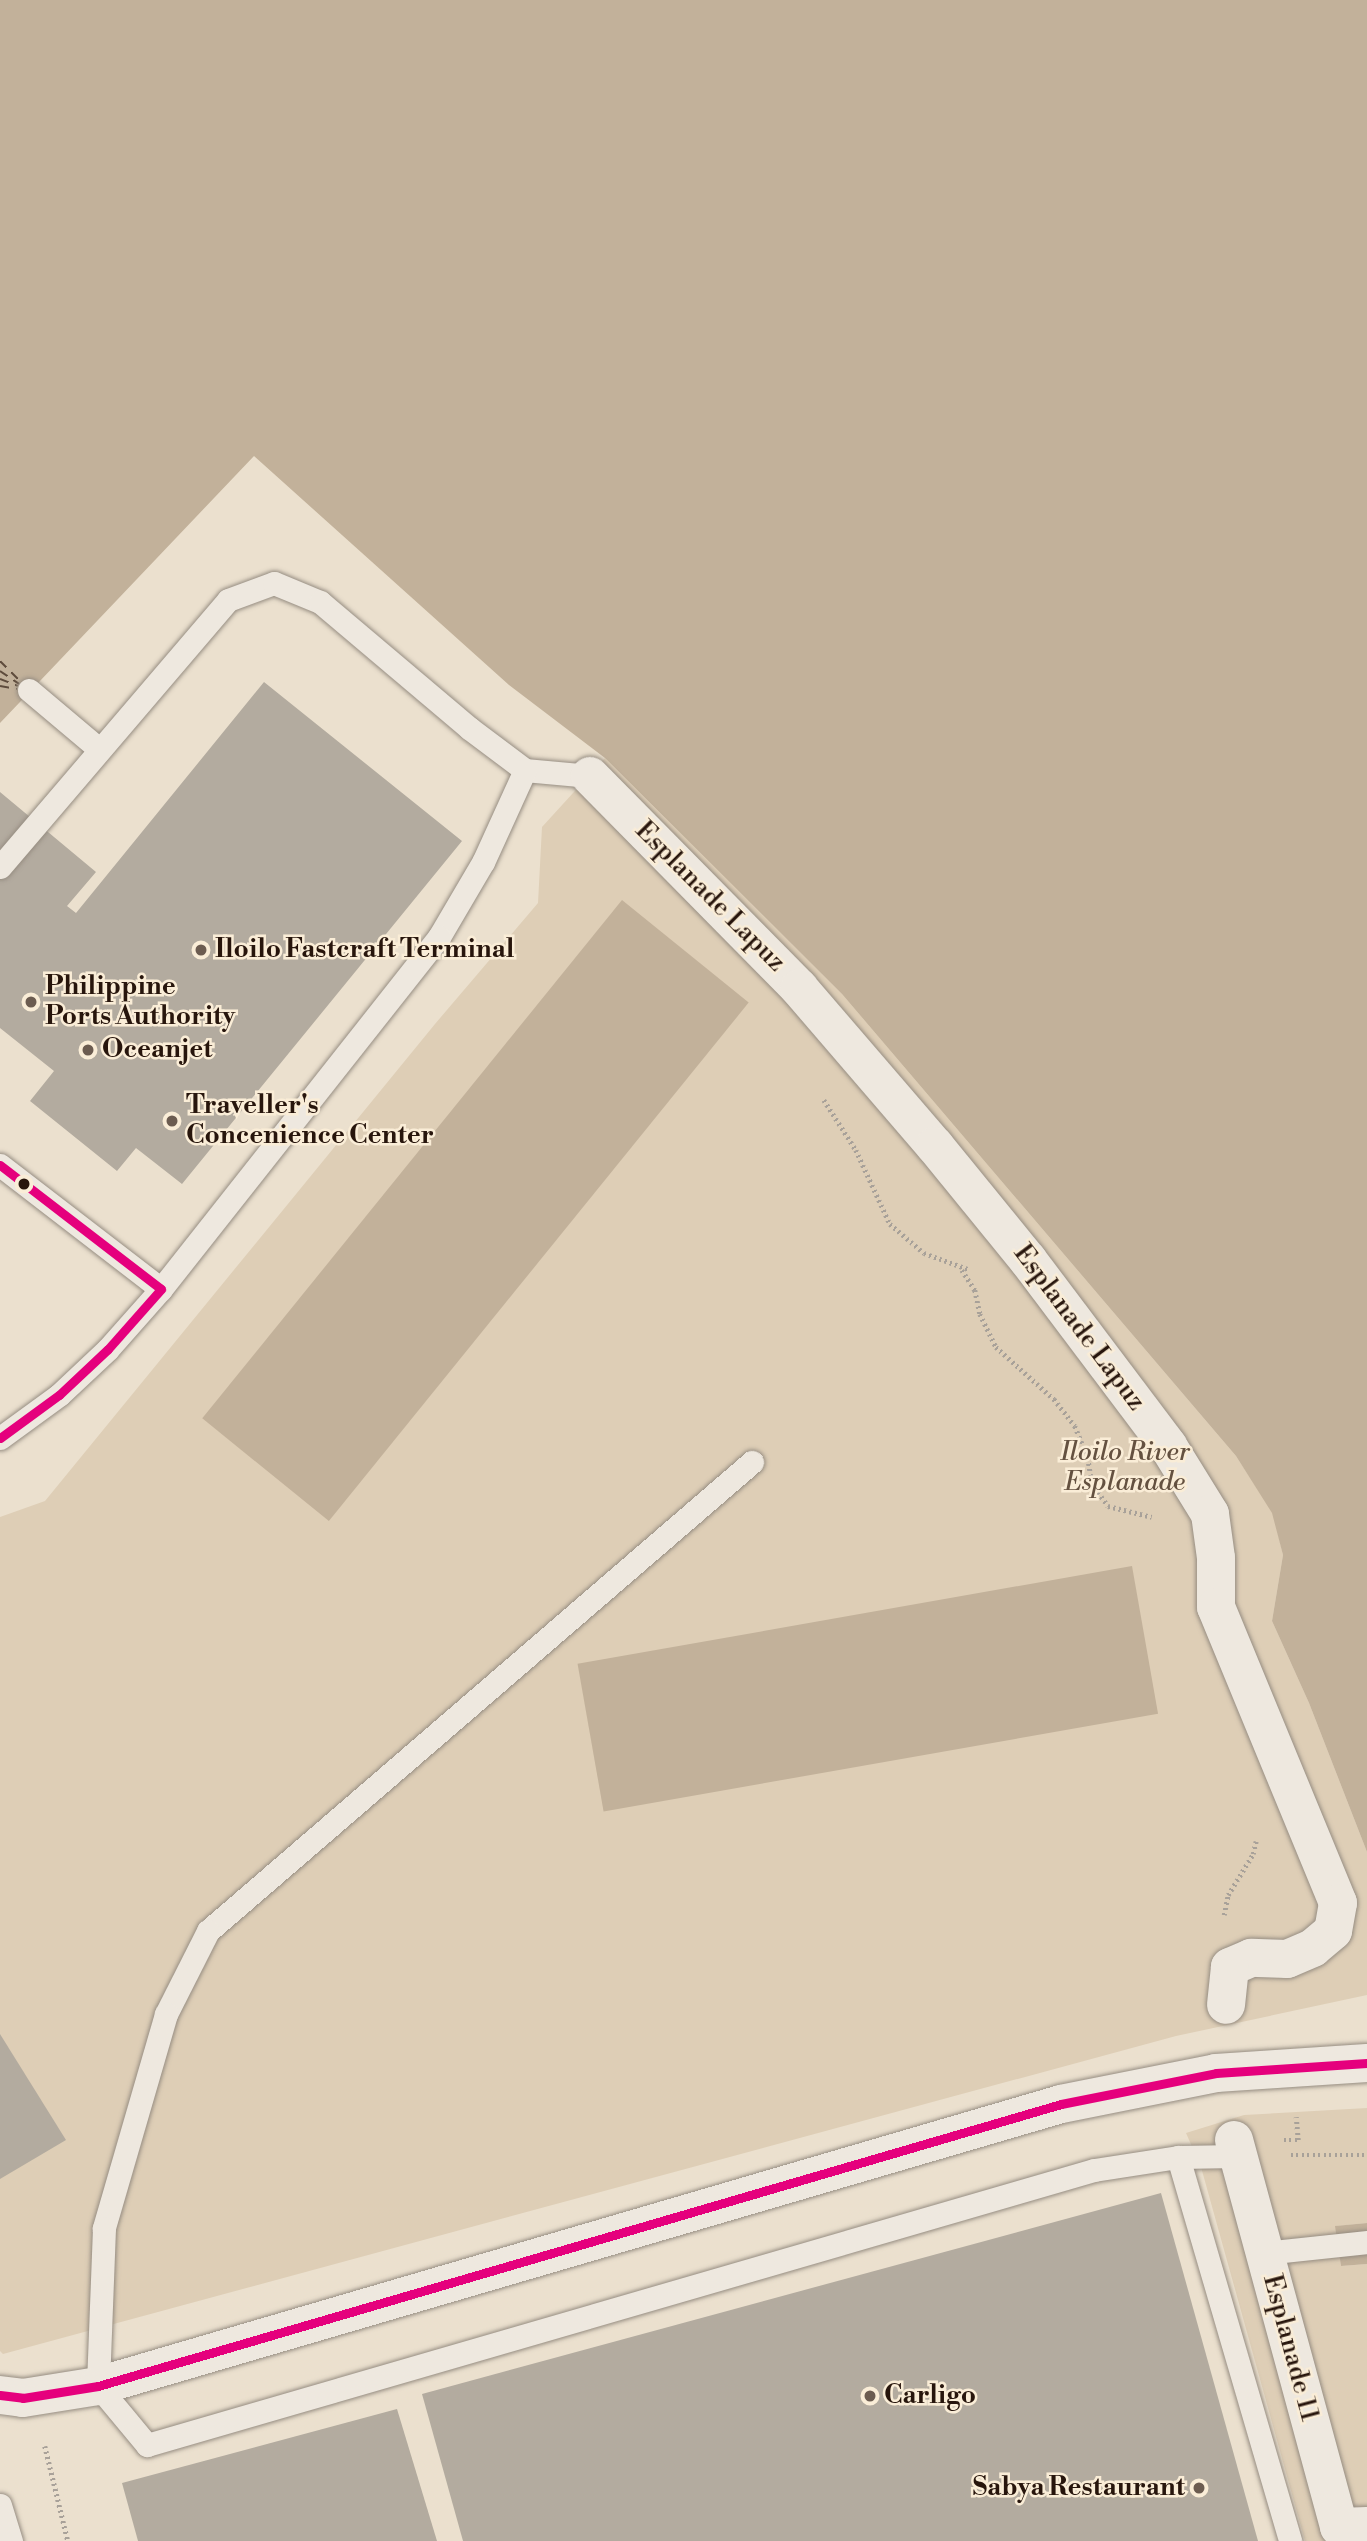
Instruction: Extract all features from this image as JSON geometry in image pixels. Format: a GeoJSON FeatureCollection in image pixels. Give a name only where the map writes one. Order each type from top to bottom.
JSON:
{"type":"FeatureCollection","features":[{"type":"Feature","properties":{"kind":"street","name":"Esplanade Lapuz"},"geometry":{"type":"LineString","coordinates":[[590,776],[800,988],[935,1146],[1028,1260],[1160,1435],[1210,1514],[1216,1558],[1216,1608],[1338,1903],[1333,1931],[1312,1948],[1287,1959],[1251,1958],[1230,1967]]}},
{"type":"Feature","properties":{"kind":"street"},"geometry":{"type":"LineString","coordinates":[[1226,2005],[1230,1967]]}},
{"type":"Feature","properties":{"kind":"street"},"geometry":{"type":"LineString","coordinates":[[0,2395],[23,2398],[98,2386],[1061,2104],[1216,2073],[1367,2063]]}},
{"type":"Feature","properties":{"kind":"street","name":"Esplanade 11"},"geometry":{"type":"LineString","coordinates":[[1236,2148],[1339,2527],[1367,2526]]}},
{"type":"Feature","properties":{"kind":"lane"},"geometry":{"type":"LineString","coordinates":[[0,867],[228,600],[274,583],[320,602],[469,728],[525,770],[590,776]]}},
{"type":"Feature","properties":{"kind":"lane"},"geometry":{"type":"LineString","coordinates":[[29,691],[99,749]]}},
{"type":"Feature","properties":{"kind":"lane"},"geometry":{"type":"LineString","coordinates":[[0,1438],[59,1395],[108,1349],[161,1289],[439,937],[483,862],[525,770]]}},
{"type":"Feature","properties":{"kind":"lane"},"geometry":{"type":"LineString","coordinates":[[0,1165],[161,1289]]}},
{"type":"Feature","properties":{"kind":"lane"},"geometry":{"type":"LineString","coordinates":[[752,1462],[208,1931],[166,2014],[104,2228],[98,2386],[147,2445],[1094,2170],[1236,2148]]}},
{"type":"Feature","properties":{"kind":"lane"},"geometry":{"type":"LineString","coordinates":[[1178,2157],[1290,2541]]}},
{"type":"Feature","properties":{"kind":"lane"},"geometry":{"type":"LineString","coordinates":[[1264,2253],[1367,2242]]}},
{"type":"Feature","properties":{"kind":"lane"},"geometry":{"type":"LineString","coordinates":[[0,2505],[10,2541]]}},
{"type":"Feature","properties":{"kind":"path"},"geometry":{"type":"LineString","coordinates":[[962,1269],[975,1290],[980,1314],[996,1348],[1054,1399],[1075,1426],[1088,1458],[1092,1483],[1108,1506],[1143,1517],[1210,1514]]}},
{"type":"Feature","properties":{"kind":"path"},"geometry":{"type":"LineString","coordinates":[[1230,1967],[1224,1914],[1228,1895],[1253,1854],[1260,1828]]}},
{"type":"Feature","properties":{"kind":"path"},"geometry":{"type":"LineString","coordinates":[[1236,2148],[1367,2155]]}},
{"type":"Feature","properties":{"kind":"green space","name":"Iloilo River Esplanade"},"geometry":{"type":"Polygon","coordinates":[[[605,758],[842,994],[1236,1456],[1273,1513],[1283,1555],[1272,1621],[1309,1703],[1367,1852],[1367,1995],[1176,2036],[3,2354],[0,2351],[0,1517],[45,1501],[435,1024],[538,903],[542,827],[605,758]]]}},
{"type":"Feature","properties":{"kind":"green space"},"geometry":{"type":"Polygon","coordinates":[[[1367,2108],[1367,2223],[1336,2226],[1341,2266],[1367,2264],[1367,2541],[1305,2541],[1201,2167],[1186,2133],[1244,2115],[1367,2108]]]}},
{"type":"Feature","properties":{"kind":"shaded area"},"geometry":{"type":"Polygon","coordinates":[[[0,0],[1367,0],[1367,1852],[1309,1703],[1272,1621],[1283,1555],[1272,1513],[1236,1456],[842,994],[605,758],[509,685],[254,456],[0,723],[0,0]]]}},
{"type":"Feature","properties":{"kind":"shaded area"},"geometry":{"type":"Polygon","coordinates":[[[622,900],[749,1003],[329,1521],[202,1418],[622,900]]]}},
{"type":"Feature","properties":{"kind":"shaded area"},"geometry":{"type":"Polygon","coordinates":[[[1132,1566],[1158,1714],[604,1811],[578,1664],[1132,1566]]]}},
{"type":"Feature","properties":{"kind":"shaded area"},"geometry":{"type":"Polygon","coordinates":[[[1367,2223],[1367,2264],[1341,2266],[1335,2226],[1367,2223]]]}},
{"type":"Feature","properties":{"kind":"building","name":"Iloilo Fastcraft Terminal"},"geometry":{"type":"Polygon","coordinates":[[[264,682],[462,841],[182,1184],[136,1148],[117,1171],[30,1101],[54,1071],[0,1028],[0,792],[96,872],[67,906],[76,913],[264,682]]]}},
{"type":"Feature","properties":{"kind":"building"},"geometry":{"type":"Polygon","coordinates":[[[0,2034],[66,2140],[0,2179],[0,2034]]]}},
{"type":"Feature","properties":{"kind":"building"},"geometry":{"type":"Polygon","coordinates":[[[1161,2193],[1258,2541],[463,2541],[422,2394],[1161,2193]]]}},
{"type":"Feature","properties":{"kind":"building"},"geometry":{"type":"Polygon","coordinates":[[[397,2409],[437,2541],[138,2541],[122,2483],[397,2409]]]}},
{"type":"Feature","properties":{"kind":"ferry route"},"geometry":{"type":"LineString","coordinates":[[0,661],[21,682]]}},
{"type":"Feature","properties":{"kind":"ferry route"},"geometry":{"type":"LineString","coordinates":[[0,671],[19,684]]}},
{"type":"Feature","properties":{"kind":"ferry route"},"geometry":{"type":"LineString","coordinates":[[0,679],[18,686]]}},
{"type":"Feature","properties":{"kind":"ferry route"},"geometry":{"type":"LineString","coordinates":[[0,686],[17,689]]}},
{"type":"Feature","properties":{"kind":"transit line"},"geometry":{"type":"LineString","coordinates":[[0,1165],[161,1289]]}},
{"type":"Feature","properties":{"kind":"transit line"},"geometry":{"type":"LineString","coordinates":[[0,1438],[59,1395],[108,1349],[161,1289]]}},
{"type":"Feature","properties":{"kind":"transit line"},"geometry":{"type":"LineString","coordinates":[[0,2395],[23,2398],[98,2386],[1061,2104],[1216,2073],[1367,2063]]}},
{"type":"Feature","properties":{"kind":"place","name":"Iloilo Fastcraft Terminal"},"geometry":{"type":"Point","coordinates":[201,950]}},
{"type":"Feature","properties":{"kind":"place","name":"Philippine Ports Authority"},"geometry":{"type":"Point","coordinates":[31,1002]}},
{"type":"Feature","properties":{"kind":"place","name":"Oceanjet"},"geometry":{"type":"Point","coordinates":[88,1050]}},
{"type":"Feature","properties":{"kind":"place","name":"Traveller's Concenience Center"},"geometry":{"type":"Point","coordinates":[172,1121]}},
{"type":"Feature","properties":{"kind":"place","name":"Carligo"},"geometry":{"type":"Point","coordinates":[870,2396]}},
{"type":"Feature","properties":{"kind":"place","name":"Sabya Restaurant"},"geometry":{"type":"Point","coordinates":[1199,2488]}}]}
